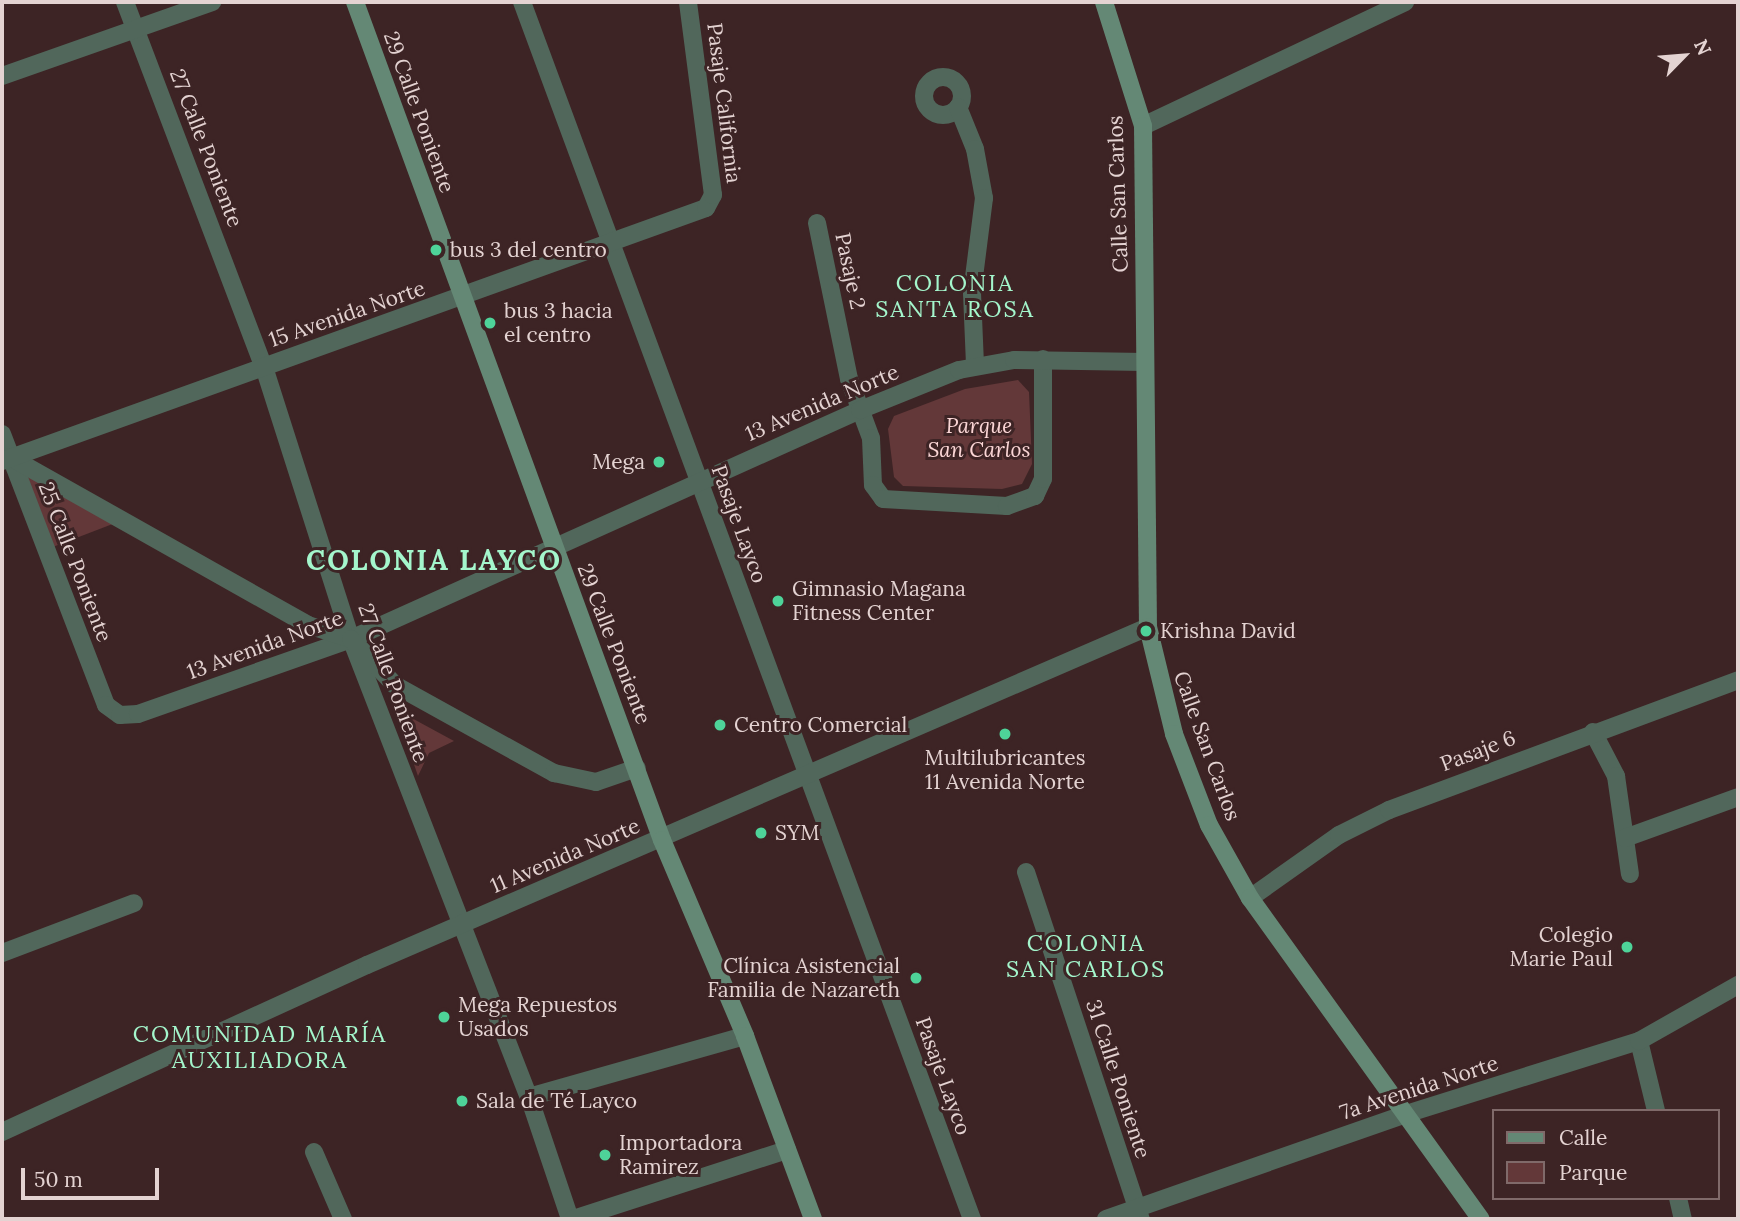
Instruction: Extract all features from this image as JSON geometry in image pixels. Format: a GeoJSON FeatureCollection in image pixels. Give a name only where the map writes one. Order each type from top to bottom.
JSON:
{"type":"FeatureCollection","features":[{"type":"Feature","properties":{"kind":"street","name":"27 Calle Poniente"},"geometry":{"type":"LineString","coordinates":[[125,2],[264,367],[351,639],[529,1097],[572,1219]]}},
{"type":"Feature","properties":{"kind":"street"},"geometry":{"type":"LineString","coordinates":[[3,72],[212,2]]}},
{"type":"Feature","properties":{"kind":"street","name":"29 Calle Poniente"},"geometry":{"type":"LineString","coordinates":[[355,2],[662,840],[745,1036],[813,1219]]}},
{"type":"Feature","properties":{"kind":"street","name":"Pasaje Layco"},"geometry":{"type":"LineString","coordinates":[[523,2],[807,778],[972,1219]]}},
{"type":"Feature","properties":{"kind":"street","name":"Pasaje California"},"geometry":{"type":"LineString","coordinates":[[688,2],[713,195],[706,208]]}},
{"type":"Feature","properties":{"kind":"street","name":"Calle San Carlos"},"geometry":{"type":"LineString","coordinates":[[1104,2],[1143,126],[1148,627],[1154,665],[1209,825],[1250,898],[1481,1219]]}},
{"type":"Feature","properties":{"kind":"street"},"geometry":{"type":"LineString","coordinates":[[1143,126],[1405,2]]}},
{"type":"Feature","properties":{"kind":"street"},"geometry":{"type":"LineString","coordinates":[[958,107],[975,149],[984,198],[972,293],[975,366]]}},
{"type":"Feature","properties":{"kind":"street","name":"15 Avenida Norte"},"geometry":{"type":"LineString","coordinates":[[6,459],[462,298],[706,208]]}},
{"type":"Feature","properties":{"kind":"street","name":"Pasaje 2"},"geometry":{"type":"LineString","coordinates":[[817,223],[849,379],[871,438],[873,485],[883,499],[895,504],[1018,505],[1038,492],[1044,479],[1042,359]]}},
{"type":"Feature","properties":{"kind":"street","name":"13 Avenida Norte"},"geometry":{"type":"LineString","coordinates":[[106,705],[120,715],[138,714],[351,639],[555,550],[699,481],[860,410],[975,366],[1042,359],[1144,362]]}},
{"type":"Feature","properties":{"kind":"street","name":"25 Calle Poniente"},"geometry":{"type":"LineString","coordinates":[[2,434],[6,459],[106,705]]}},
{"type":"Feature","properties":{"kind":"street"},"geometry":{"type":"LineString","coordinates":[[6,459],[308,625],[351,639],[395,685],[554,773],[596,782],[637,768]]}},
{"type":"Feature","properties":{"kind":"street","name":"11 Avenida Norte"},"geometry":{"type":"LineString","coordinates":[[2,1132],[461,925],[807,778],[1148,627]]}},
{"type":"Feature","properties":{"kind":"street","name":"Pasaje 6"},"geometry":{"type":"LineString","coordinates":[[1250,898],[1339,835],[1380,814],[1593,732],[1738,680]]}},
{"type":"Feature","properties":{"kind":"street"},"geometry":{"type":"LineString","coordinates":[[1593,732],[1616,776],[1630,874]]}},
{"type":"Feature","properties":{"kind":"street"},"geometry":{"type":"LineString","coordinates":[[1625,838],[1738,797]]}},
{"type":"Feature","properties":{"kind":"street","name":"31 Calle Poniente"},"geometry":{"type":"LineString","coordinates":[[1026,872],[1140,1214]]}},
{"type":"Feature","properties":{"kind":"street"},"geometry":{"type":"LineString","coordinates":[[2,953],[134,903]]}},
{"type":"Feature","properties":{"kind":"street","name":"7a Avenida Norte"},"geometry":{"type":"LineString","coordinates":[[1106,1219],[1140,1214],[1406,1114],[1639,1041],[1738,985]]}},
{"type":"Feature","properties":{"kind":"street"},"geometry":{"type":"LineString","coordinates":[[529,1097],[745,1036]]}},
{"type":"Feature","properties":{"kind":"street"},"geometry":{"type":"LineString","coordinates":[[1639,1041],[1656,1109]]}},
{"type":"Feature","properties":{"kind":"street"},"geometry":{"type":"LineString","coordinates":[[572,1219],[787,1150]]}},
{"type":"Feature","properties":{"kind":"street"},"geometry":{"type":"LineString","coordinates":[[314,1152],[343,1219]]}},
{"type":"Feature","properties":{"kind":"street"},"geometry":{"type":"LineString","coordinates":[[1678,1200],[1683,1219]]}},
{"type":"Feature","properties":{"kind":"green space","name":"Parque San Carlos"},"geometry":{"type":"Polygon","coordinates":[[[1018,380],[1029,392],[1032,464],[1022,484],[1002,489],[903,486],[894,477],[888,429],[894,416],[965,389],[1018,380]]]}},
{"type":"Feature","properties":{"kind":"green space"},"geometry":{"type":"Polygon","coordinates":[[[10,457],[123,520],[45,550],[10,457]]]}},
{"type":"Feature","properties":{"kind":"green space"},"geometry":{"type":"Polygon","coordinates":[[[395,709],[454,741],[429,753],[418,776],[395,709]]]}},
{"type":"Feature","properties":{"kind":"place","name":"bus 3 del centro"},"geometry":{"type":"Point","coordinates":[436,250]}},
{"type":"Feature","properties":{"kind":"place","name":"bus 3 hacia el centro"},"geometry":{"type":"Point","coordinates":[490,323]}},
{"type":"Feature","properties":{"kind":"place","name":"Mega"},"geometry":{"type":"Point","coordinates":[659,462]}},
{"type":"Feature","properties":{"kind":"place","name":"Gimnasio Magana Fitness Center"},"geometry":{"type":"Point","coordinates":[778,601]}},
{"type":"Feature","properties":{"kind":"place","name":"Krishna David"},"geometry":{"type":"Point","coordinates":[1146,631]}},
{"type":"Feature","properties":{"kind":"place","name":"Centro Comercial"},"geometry":{"type":"Point","coordinates":[720,725]}},
{"type":"Feature","properties":{"kind":"place","name":"Multilubricantes 11 Avenida Norte"},"geometry":{"type":"Point","coordinates":[1005,734]}},
{"type":"Feature","properties":{"kind":"place","name":"SYM"},"geometry":{"type":"Point","coordinates":[761,833]}},
{"type":"Feature","properties":{"kind":"place","name":"Colegio Marie Paul"},"geometry":{"type":"Point","coordinates":[1627,947]}},
{"type":"Feature","properties":{"kind":"place","name":"Clínica Asistencial Familia de Nazareth"},"geometry":{"type":"Point","coordinates":[916,978]}},
{"type":"Feature","properties":{"kind":"place","name":"Mega Repuestos Usados"},"geometry":{"type":"Point","coordinates":[444,1017]}},
{"type":"Feature","properties":{"kind":"place","name":"Sala de Té Layco"},"geometry":{"type":"Point","coordinates":[462,1101]}},
{"type":"Feature","properties":{"kind":"place","name":"Importadora Ramirez"},"geometry":{"type":"Point","coordinates":[605,1155]}},
{"type":"Feature","properties":{"kind":"district","name":"COLONIA SANTA ROSA"},"geometry":{"type":"Point","coordinates":[955,296]}},
{"type":"Feature","properties":{"kind":"district","name":"COLONIA LAYCO"},"geometry":{"type":"Point","coordinates":[434,560]}},
{"type":"Feature","properties":{"kind":"district","name":"COLONIA SAN CARLOS"},"geometry":{"type":"Point","coordinates":[1086,956]}},
{"type":"Feature","properties":{"kind":"district","name":"COMUNIDAD MARÍA AUXILIADORA"},"geometry":{"type":"Point","coordinates":[260,1047]}}]}
